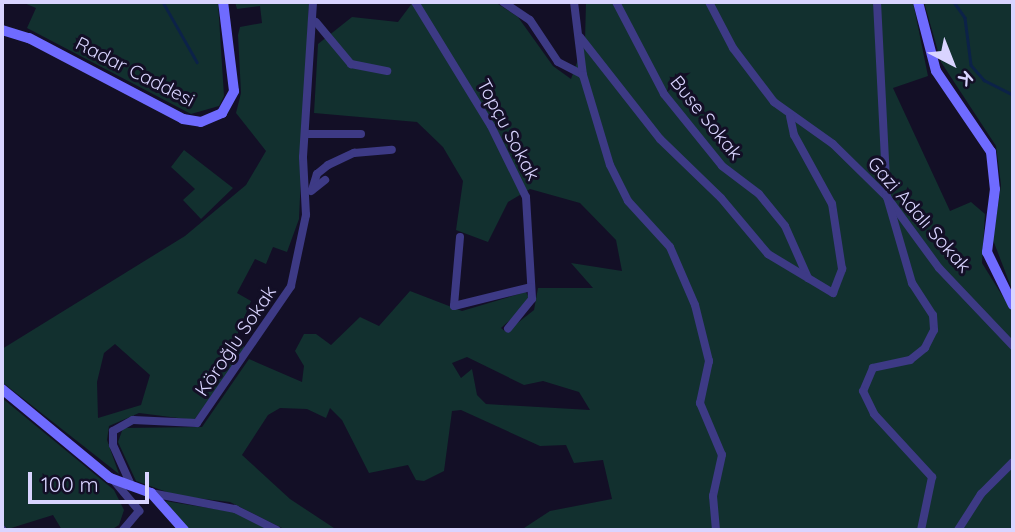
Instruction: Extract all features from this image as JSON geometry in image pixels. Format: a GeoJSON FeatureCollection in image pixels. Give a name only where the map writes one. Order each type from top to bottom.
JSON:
{"type":"FeatureCollection","features":[{"type":"Feature","properties":{"kind":"street","name":"Radar Caddesi"},"geometry":{"type":"LineString","coordinates":[[2,30],[29,38],[183,119],[201,122],[222,113],[234,91],[223,2]]}},
{"type":"Feature","properties":{"kind":"street","name":"Köroğlu Sokak"},"geometry":{"type":"LineString","coordinates":[[131,485],[113,445],[113,430],[133,420],[188,426],[203,418],[291,286],[309,192],[306,134],[316,22],[313,2]]}},
{"type":"Feature","properties":{"kind":"street","name":"Topçu Sokak"},"geometry":{"type":"LineString","coordinates":[[415,2],[523,188],[532,234],[531,287]]}},
{"type":"Feature","properties":{"kind":"street"},"geometry":{"type":"LineString","coordinates":[[503,2],[534,25],[558,62],[583,75]]}},
{"type":"Feature","properties":{"kind":"street"},"geometry":{"type":"LineString","coordinates":[[574,2],[583,75],[616,180],[628,201],[664,239],[695,305],[709,361],[700,403],[722,455],[713,496],[716,530]]}},
{"type":"Feature","properties":{"kind":"street","name":"Buse Sokak"},"geometry":{"type":"LineString","coordinates":[[616,2],[664,94],[722,166],[759,194],[785,226],[808,278]]}},
{"type":"Feature","properties":{"kind":"street","name":"Gazi Adalı Sokak"},"geometry":{"type":"LineString","coordinates":[[709,2],[739,57],[790,116],[833,144],[887,197],[939,268],[1013,346]]}},
{"type":"Feature","properties":{"kind":"street"},"geometry":{"type":"LineString","coordinates":[[877,2],[887,197],[909,274],[933,316],[934,330],[925,348],[910,360],[873,368],[863,391],[874,414],[932,477],[921,530]]}},
{"type":"Feature","properties":{"kind":"street"},"geometry":{"type":"LineString","coordinates":[[918,2],[936,71],[991,152],[995,189],[988,252],[1013,305]]}},
{"type":"Feature","properties":{"kind":"street"},"geometry":{"type":"LineString","coordinates":[[316,22],[351,64],[387,71]]}},
{"type":"Feature","properties":{"kind":"street"},"geometry":{"type":"LineString","coordinates":[[579,34],[670,151],[721,198],[768,254],[808,278]]}},
{"type":"Feature","properties":{"kind":"street","name":"Gazi Adalı Sokak"},"geometry":{"type":"LineString","coordinates":[[790,116],[794,135],[832,204],[842,269],[841,284],[833,293],[808,278]]}},
{"type":"Feature","properties":{"kind":"street"},"geometry":{"type":"LineString","coordinates":[[306,134],[362,134]]}},
{"type":"Feature","properties":{"kind":"street"},"geometry":{"type":"LineString","coordinates":[[309,192],[317,174],[328,165],[354,153],[392,150]]}},
{"type":"Feature","properties":{"kind":"street"},"geometry":{"type":"LineString","coordinates":[[309,192],[325,180]]}},
{"type":"Feature","properties":{"kind":"street"},"geometry":{"type":"LineString","coordinates":[[460,237],[454,306],[531,287],[530,305],[508,329]]}},
{"type":"Feature","properties":{"kind":"street"},"geometry":{"type":"LineString","coordinates":[[2,389],[110,478],[138,505],[135,521],[123,530]]}},
{"type":"Feature","properties":{"kind":"street"},"geometry":{"type":"LineString","coordinates":[[958,530],[981,494],[1013,462]]}},
{"type":"Feature","properties":{"kind":"street"},"geometry":{"type":"LineString","coordinates":[[110,478],[151,493],[235,509],[277,530]]}},
{"type":"Feature","properties":{"kind":"street"},"geometry":{"type":"LineString","coordinates":[[151,493],[184,530]]}},
{"type":"Feature","properties":{"kind":"green space"},"geometry":{"type":"Polygon","coordinates":[[[218,2],[224,96],[219,106],[191,114],[27,28],[36,8],[24,3],[218,2]]]}},
{"type":"Feature","properties":{"kind":"green space"},"geometry":{"type":"Polygon","coordinates":[[[235,2],[309,2],[299,219],[287,252],[273,247],[266,264],[255,259],[237,293],[251,301],[237,335],[244,340],[244,352],[194,420],[139,413],[109,426],[107,440],[119,474],[2,382],[2,349],[185,236],[246,185],[266,151],[236,113],[241,93],[238,35],[240,27],[262,23],[260,6],[237,9],[235,2]],[[115,344],[104,353],[97,382],[98,418],[141,405],[150,375],[115,344]]]}},
{"type":"Feature","properties":{"kind":"green space"},"geometry":{"type":"Polygon","coordinates":[[[413,2],[495,2],[518,17],[553,66],[571,79],[585,40],[586,2],[913,2],[928,76],[893,88],[950,211],[971,202],[985,214],[982,263],[1013,313],[1013,530],[521,530],[550,511],[612,499],[603,460],[574,463],[566,445],[540,446],[461,410],[452,411],[444,471],[424,481],[416,480],[408,465],[369,473],[342,420],[330,408],[326,418],[307,409],[280,408],[268,415],[242,455],[290,499],[337,530],[286,530],[230,502],[178,496],[136,481],[118,442],[123,428],[202,427],[249,359],[302,382],[304,366],[295,351],[304,334],[316,334],[331,345],[360,317],[379,326],[410,291],[462,311],[526,292],[529,298],[520,311],[501,328],[506,332],[534,310],[538,288],[593,288],[571,263],[622,271],[616,240],[580,203],[530,189],[508,202],[488,242],[456,230],[463,181],[443,147],[417,122],[314,113],[318,44],[352,17],[398,22],[413,2]],[[467,357],[452,363],[461,378],[472,369],[477,395],[486,404],[590,410],[579,392],[543,381],[524,385],[467,357]]]}},
{"type":"Feature","properties":{"kind":"green space"},"geometry":{"type":"Polygon","coordinates":[[[924,2],[1013,2],[1013,292],[993,240],[1001,185],[996,146],[941,62],[924,2]]]}},
{"type":"Feature","properties":{"kind":"green space"},"geometry":{"type":"Polygon","coordinates":[[[184,150],[233,188],[201,219],[183,200],[195,189],[171,167],[184,150]]]}},
{"type":"Feature","properties":{"kind":"green space"},"geometry":{"type":"Polygon","coordinates":[[[2,398],[114,490],[124,510],[119,525],[111,530],[62,530],[53,515],[8,529],[2,524],[2,398]]]}},
{"type":"Feature","properties":{"kind":"green space"},"geometry":{"type":"Polygon","coordinates":[[[165,501],[234,512],[269,530],[190,530],[165,501]]]}},
{"type":"Feature","properties":{"kind":"waterway"},"geometry":{"type":"LineString","coordinates":[[163,2],[197,62]]}},
{"type":"Feature","properties":{"kind":"waterway"},"geometry":{"type":"LineString","coordinates":[[954,2],[965,18],[971,65],[984,80],[1013,95]]}}]}
